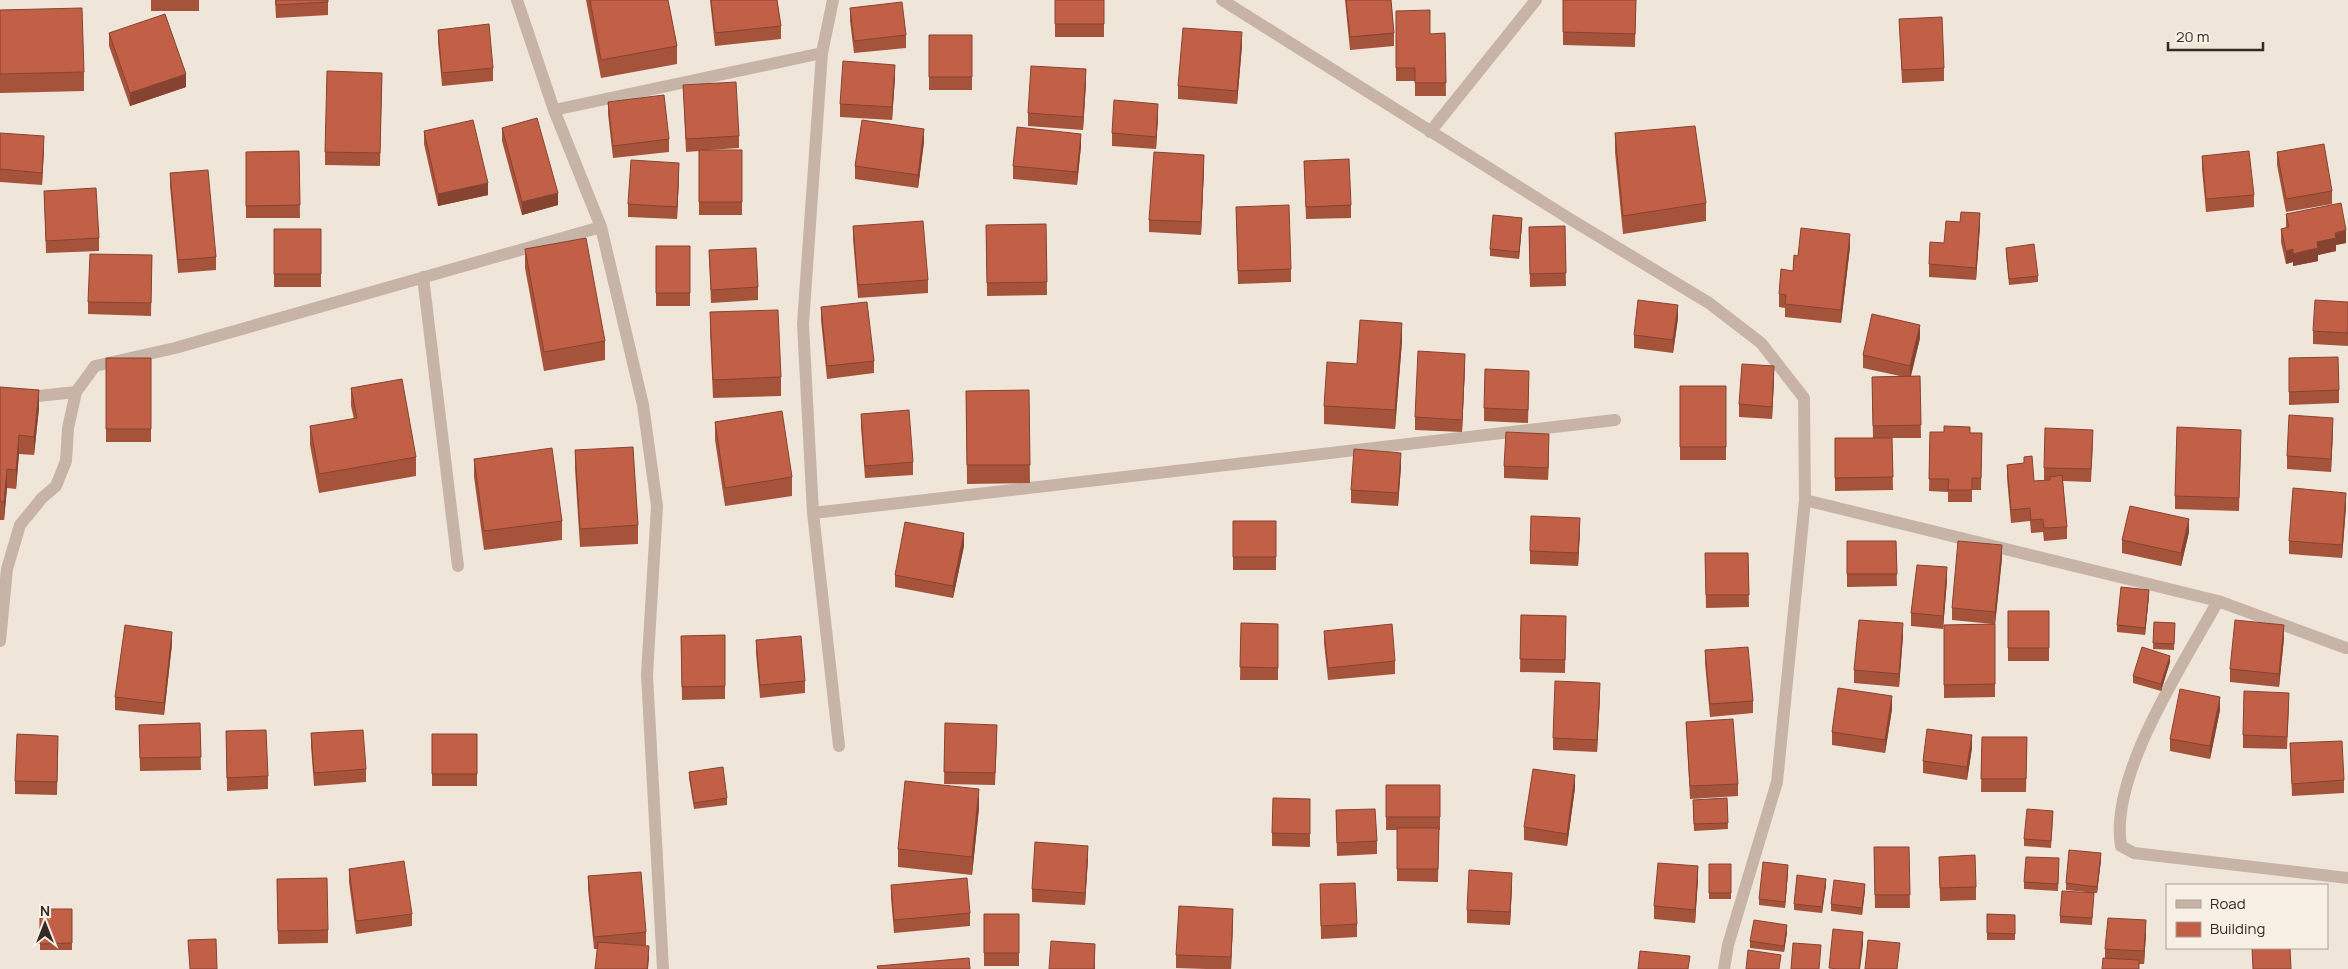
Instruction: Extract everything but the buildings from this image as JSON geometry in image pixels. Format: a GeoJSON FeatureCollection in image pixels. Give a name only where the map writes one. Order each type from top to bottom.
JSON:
{"type":"FeatureCollection","features":[{"type":"Feature","properties":{"kind":"street"},"geometry":{"type":"LineString","coordinates":[[517,0],[554,110],[602,227],[643,405],[656,506],[647,675],[663,969]]}},
{"type":"Feature","properties":{"kind":"street"},"geometry":{"type":"LineString","coordinates":[[832,0],[822,53],[803,324],[814,513],[839,746]]}},
{"type":"Feature","properties":{"kind":"street"},"geometry":{"type":"LineString","coordinates":[[1222,0],[1430,132],[1709,303],[1761,343],[1804,398],[1806,500],[1777,782],[1728,945],[1724,969]]}},
{"type":"Feature","properties":{"kind":"street"},"geometry":{"type":"LineString","coordinates":[[1430,132],[1536,0]]}},
{"type":"Feature","properties":{"kind":"street"},"geometry":{"type":"LineString","coordinates":[[554,110],[822,53]]}},
{"type":"Feature","properties":{"kind":"street"},"geometry":{"type":"LineString","coordinates":[[0,640],[7,569],[20,525],[42,498],[56,486],[66,461],[68,428],[76,392],[95,366],[176,348],[602,227]]}},
{"type":"Feature","properties":{"kind":"street"},"geometry":{"type":"LineString","coordinates":[[423,277],[458,566]]}},
{"type":"Feature","properties":{"kind":"street"},"geometry":{"type":"LineString","coordinates":[[0,400],[76,392]]}},
{"type":"Feature","properties":{"kind":"street"},"geometry":{"type":"LineString","coordinates":[[814,513],[1615,420]]}},
{"type":"Feature","properties":{"kind":"street"},"geometry":{"type":"LineString","coordinates":[[1806,500],[2218,600],[2346,648]]}},
{"type":"Feature","properties":{"kind":"street"},"geometry":{"type":"LineString","coordinates":[[2218,600],[2143,736],[2124,800],[2119,834],[2121,846],[2134,853],[2348,878]]}}]}
